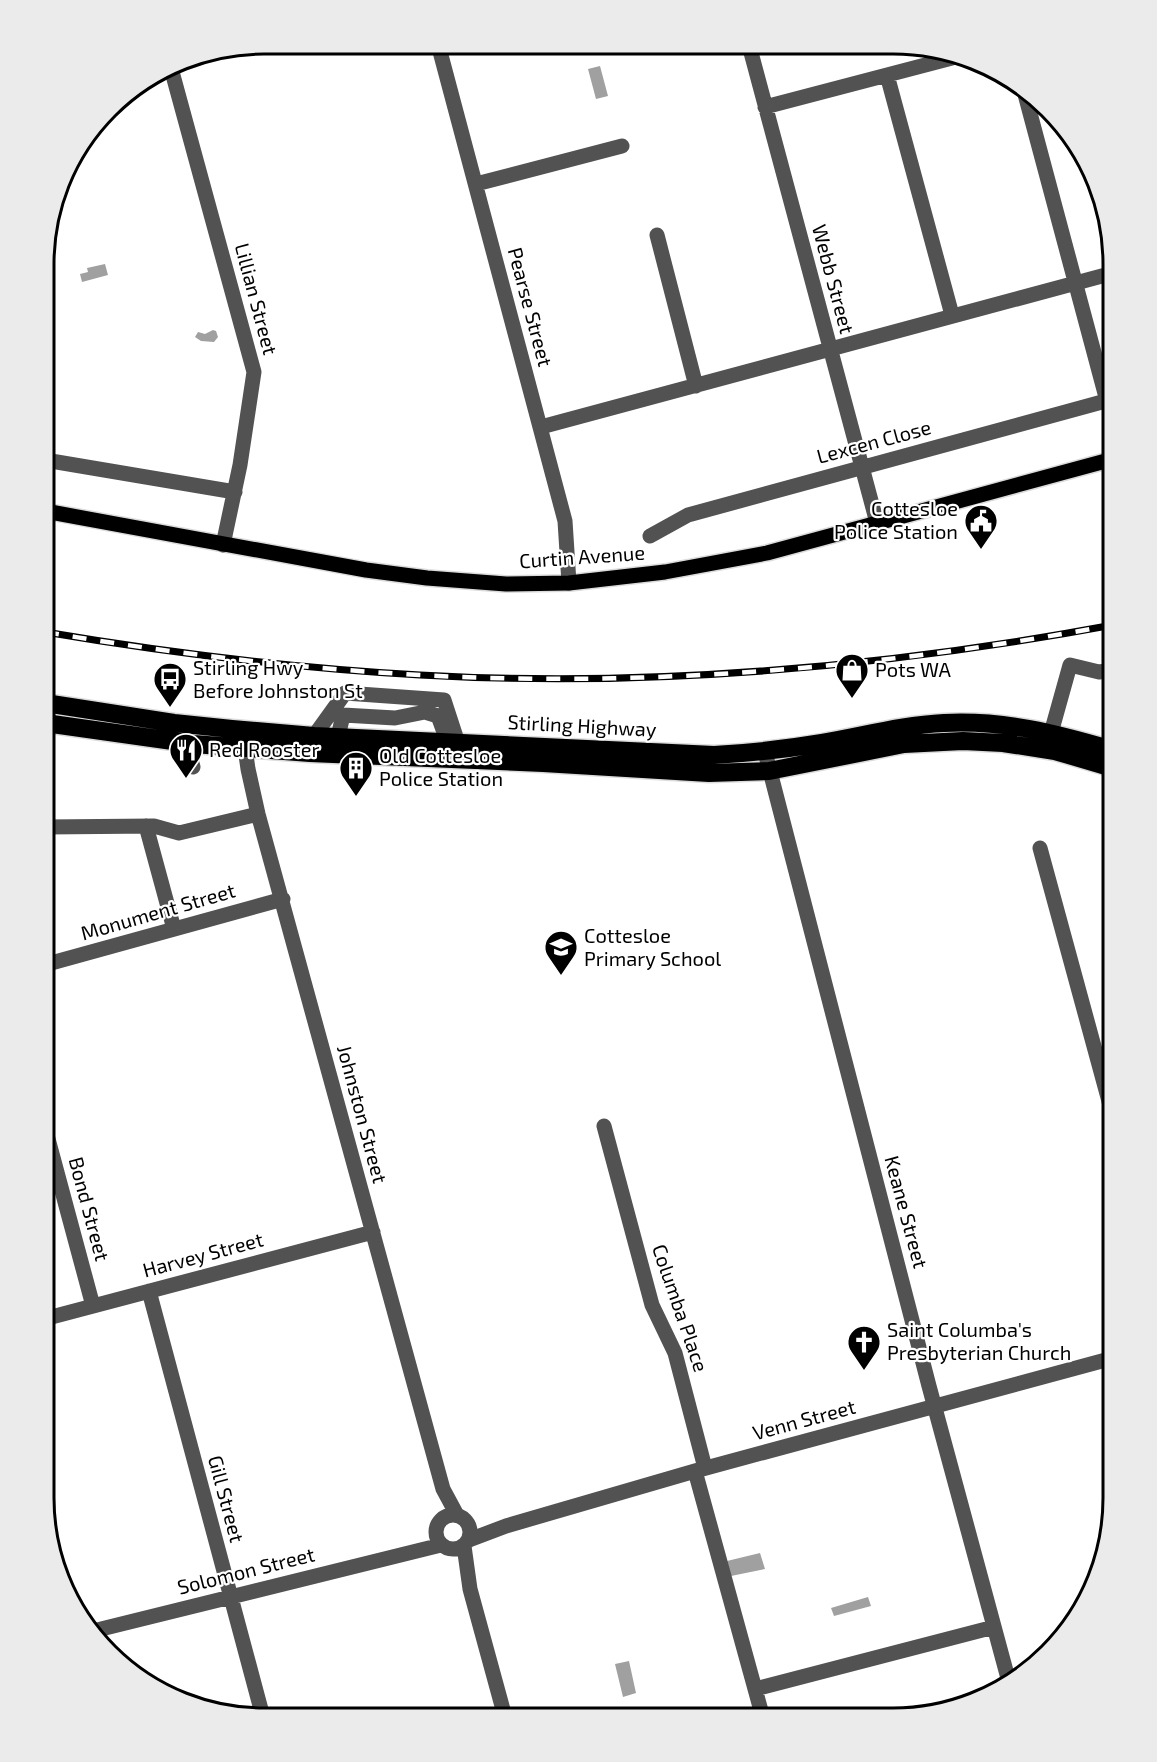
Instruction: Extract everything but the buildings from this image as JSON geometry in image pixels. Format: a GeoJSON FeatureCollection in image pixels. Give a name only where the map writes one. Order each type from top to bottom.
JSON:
{"type":"FeatureCollection","features":[{"type":"Feature","properties":{"kind":"highway","name":"Stirling Highway"},"geometry":{"type":"LineString","coordinates":[[54,704],[312,744],[338,737],[710,774],[769,771],[904,744],[963,741],[1003,743],[1055,751],[1103,765]]}},
{"type":"Feature","properties":{"kind":"highway","name":"Stirling Highway"},"geometry":{"type":"LineString","coordinates":[[54,724],[194,744],[245,748],[312,744],[714,755],[765,752],[942,723],[983,723],[1051,733],[1103,747]]}},
{"type":"Feature","properties":{"kind":"main road","name":"Curtin Avenue"},"geometry":{"type":"LineString","coordinates":[[54,513],[366,570],[427,578],[506,584],[569,584],[665,572],[767,553],[1103,462]]}},
{"type":"Feature","properties":{"kind":"street","name":"Pearse Street"},"geometry":{"type":"LineString","coordinates":[[441,54],[565,521],[569,584]]}},
{"type":"Feature","properties":{"kind":"street","name":"Webb Street"},"geometry":{"type":"LineString","coordinates":[[751,54],[877,523]]}},
{"type":"Feature","properties":{"kind":"street"},"geometry":{"type":"LineString","coordinates":[[765,107],[943,60]]}},
{"type":"Feature","properties":{"kind":"street","name":"Lillian Street"},"geometry":{"type":"LineString","coordinates":[[173,75],[254,372],[235,492],[223,545]]}},
{"type":"Feature","properties":{"kind":"street"},"geometry":{"type":"LineString","coordinates":[[887,75],[952,315]]}},
{"type":"Feature","properties":{"kind":"street"},"geometry":{"type":"LineString","coordinates":[[1027,102],[1103,376]]}},
{"type":"Feature","properties":{"kind":"street"},"geometry":{"type":"LineString","coordinates":[[476,184],[622,146]]}},
{"type":"Feature","properties":{"kind":"street"},"geometry":{"type":"LineString","coordinates":[[657,235],[696,386]]}},
{"type":"Feature","properties":{"kind":"street"},"geometry":{"type":"LineString","coordinates":[[541,427],[1103,276]]}},
{"type":"Feature","properties":{"kind":"street","name":"Lexcen Close"},"geometry":{"type":"LineString","coordinates":[[650,536],[688,515],[1103,402]]}},
{"type":"Feature","properties":{"kind":"street"},"geometry":{"type":"LineString","coordinates":[[54,462],[235,492]]}},
{"type":"Feature","properties":{"kind":"street"},"geometry":{"type":"LineString","coordinates":[[1051,733],[1070,665],[1103,670]]}},
{"type":"Feature","properties":{"kind":"street"},"geometry":{"type":"LineString","coordinates":[[312,744],[345,693],[444,700],[452,748]]}},
{"type":"Feature","properties":{"kind":"street"},"geometry":{"type":"LineString","coordinates":[[338,737],[343,715],[395,718],[425,712],[438,716],[452,748]]}},
{"type":"Feature","properties":{"kind":"street"},"geometry":{"type":"LineString","coordinates":[[193,767],[190,756],[194,744]]}},
{"type":"Feature","properties":{"kind":"street","name":"Johnston Street"},"geometry":{"type":"LineString","coordinates":[[245,748],[258,814],[443,1489],[455,1518]]}},
{"type":"Feature","properties":{"kind":"street","name":"Keane Street"},"geometry":{"type":"LineString","coordinates":[[765,752],[1007,1675]]}},
{"type":"Feature","properties":{"kind":"street"},"geometry":{"type":"LineString","coordinates":[[54,827],[154,825],[179,833],[258,814]]}},
{"type":"Feature","properties":{"kind":"street"},"geometry":{"type":"LineString","coordinates":[[146,826],[174,929]]}},
{"type":"Feature","properties":{"kind":"street"},"geometry":{"type":"LineString","coordinates":[[1040,849],[1103,1079]]}},
{"type":"Feature","properties":{"kind":"street","name":"Monument Street"},"geometry":{"type":"LineString","coordinates":[[54,963],[282,899]]}},
{"type":"Feature","properties":{"kind":"street","name":"Columba Place"},"geometry":{"type":"LineString","coordinates":[[604,1126],[652,1305],[675,1353],[700,1470],[760,1708]]}},
{"type":"Feature","properties":{"kind":"street","name":"Bond Street"},"geometry":{"type":"LineString","coordinates":[[54,1161],[93,1306]]}},
{"type":"Feature","properties":{"kind":"street","name":"Harvey Street"},"geometry":{"type":"LineString","coordinates":[[54,1316],[372,1232]]}},
{"type":"Feature","properties":{"kind":"street","name":"Gill Street"},"geometry":{"type":"LineString","coordinates":[[149,1291],[261,1708]]}},
{"type":"Feature","properties":{"kind":"street","name":"Venn Street"},"geometry":{"type":"LineString","coordinates":[[466,1543],[506,1526],[700,1470],[1103,1361]]}},
{"type":"Feature","properties":{"kind":"street"},"geometry":{"type":"LineString","coordinates":[[470,1589],[441,1542],[436,1527],[440,1520],[455,1518],[470,1530],[466,1543],[470,1589],[503,1708]]}},
{"type":"Feature","properties":{"kind":"street","name":"Venn Street"},"geometry":{"type":"LineString","coordinates":[[455,1518],[506,1526]]}},
{"type":"Feature","properties":{"kind":"street"},"geometry":{"type":"LineString","coordinates":[[441,1542],[455,1549],[466,1543]]}},
{"type":"Feature","properties":{"kind":"street","name":"Solomon Street"},"geometry":{"type":"LineString","coordinates":[[100,1629],[441,1542]]}},
{"type":"Feature","properties":{"kind":"street"},"geometry":{"type":"LineString","coordinates":[[755,1689],[994,1627]]}},
{"type":"Feature","properties":{"kind":"shaded area"},"geometry":{"type":"Polygon","coordinates":[[[600,66],[608,96],[596,99],[588,69],[600,66]]]}},
{"type":"Feature","properties":{"kind":"shaded area"},"geometry":{"type":"Polygon","coordinates":[[[105,264],[108,275],[82,282],[80,274],[88,272],[87,268],[105,264]]]}},
{"type":"Feature","properties":{"kind":"shaded area"},"geometry":{"type":"Polygon","coordinates":[[[216,331],[218,337],[214,342],[201,341],[195,337],[198,332],[205,334],[216,331]]]}},
{"type":"Feature","properties":{"kind":"shaded area"},"geometry":{"type":"Polygon","coordinates":[[[760,1553],[765,1569],[731,1576],[727,1561],[760,1553]]]}},
{"type":"Feature","properties":{"kind":"shaded area"},"geometry":{"type":"Polygon","coordinates":[[[868,1597],[871,1606],[834,1616],[831,1608],[868,1597]]]}},
{"type":"Feature","properties":{"kind":"shaded area"},"geometry":{"type":"Polygon","coordinates":[[[629,1661],[636,1693],[623,1697],[615,1664],[629,1661]]]}},
{"type":"Feature","properties":{"kind":"railway"},"geometry":{"type":"LineString","coordinates":[[54,633],[185,653],[326,668],[420,675],[594,679],[768,671],[855,663],[1027,640],[1103,627]]}},
{"type":"Feature","properties":{"kind":"place","name":"Cottesloe Police Station"},"geometry":{"type":"Point","coordinates":[981,550]}},
{"type":"Feature","properties":{"kind":"place","name":"Pots WA"},"geometry":{"type":"Point","coordinates":[852,699]}},
{"type":"Feature","properties":{"kind":"place","name":"Stirling Hwy Before Johnston St"},"geometry":{"type":"Point","coordinates":[170,708]}},
{"type":"Feature","properties":{"kind":"place","name":"Red Rooster"},"geometry":{"type":"Point","coordinates":[186,779]}},
{"type":"Feature","properties":{"kind":"place","name":"Old Cottesloe Police Station"},"geometry":{"type":"Point","coordinates":[356,797]}},
{"type":"Feature","properties":{"kind":"place","name":"Cottesloe Primary School"},"geometry":{"type":"Point","coordinates":[561,976]}},
{"type":"Feature","properties":{"kind":"place","name":"Saint Columba's Presbyterian Church"},"geometry":{"type":"Point","coordinates":[864,1371]}}]}
